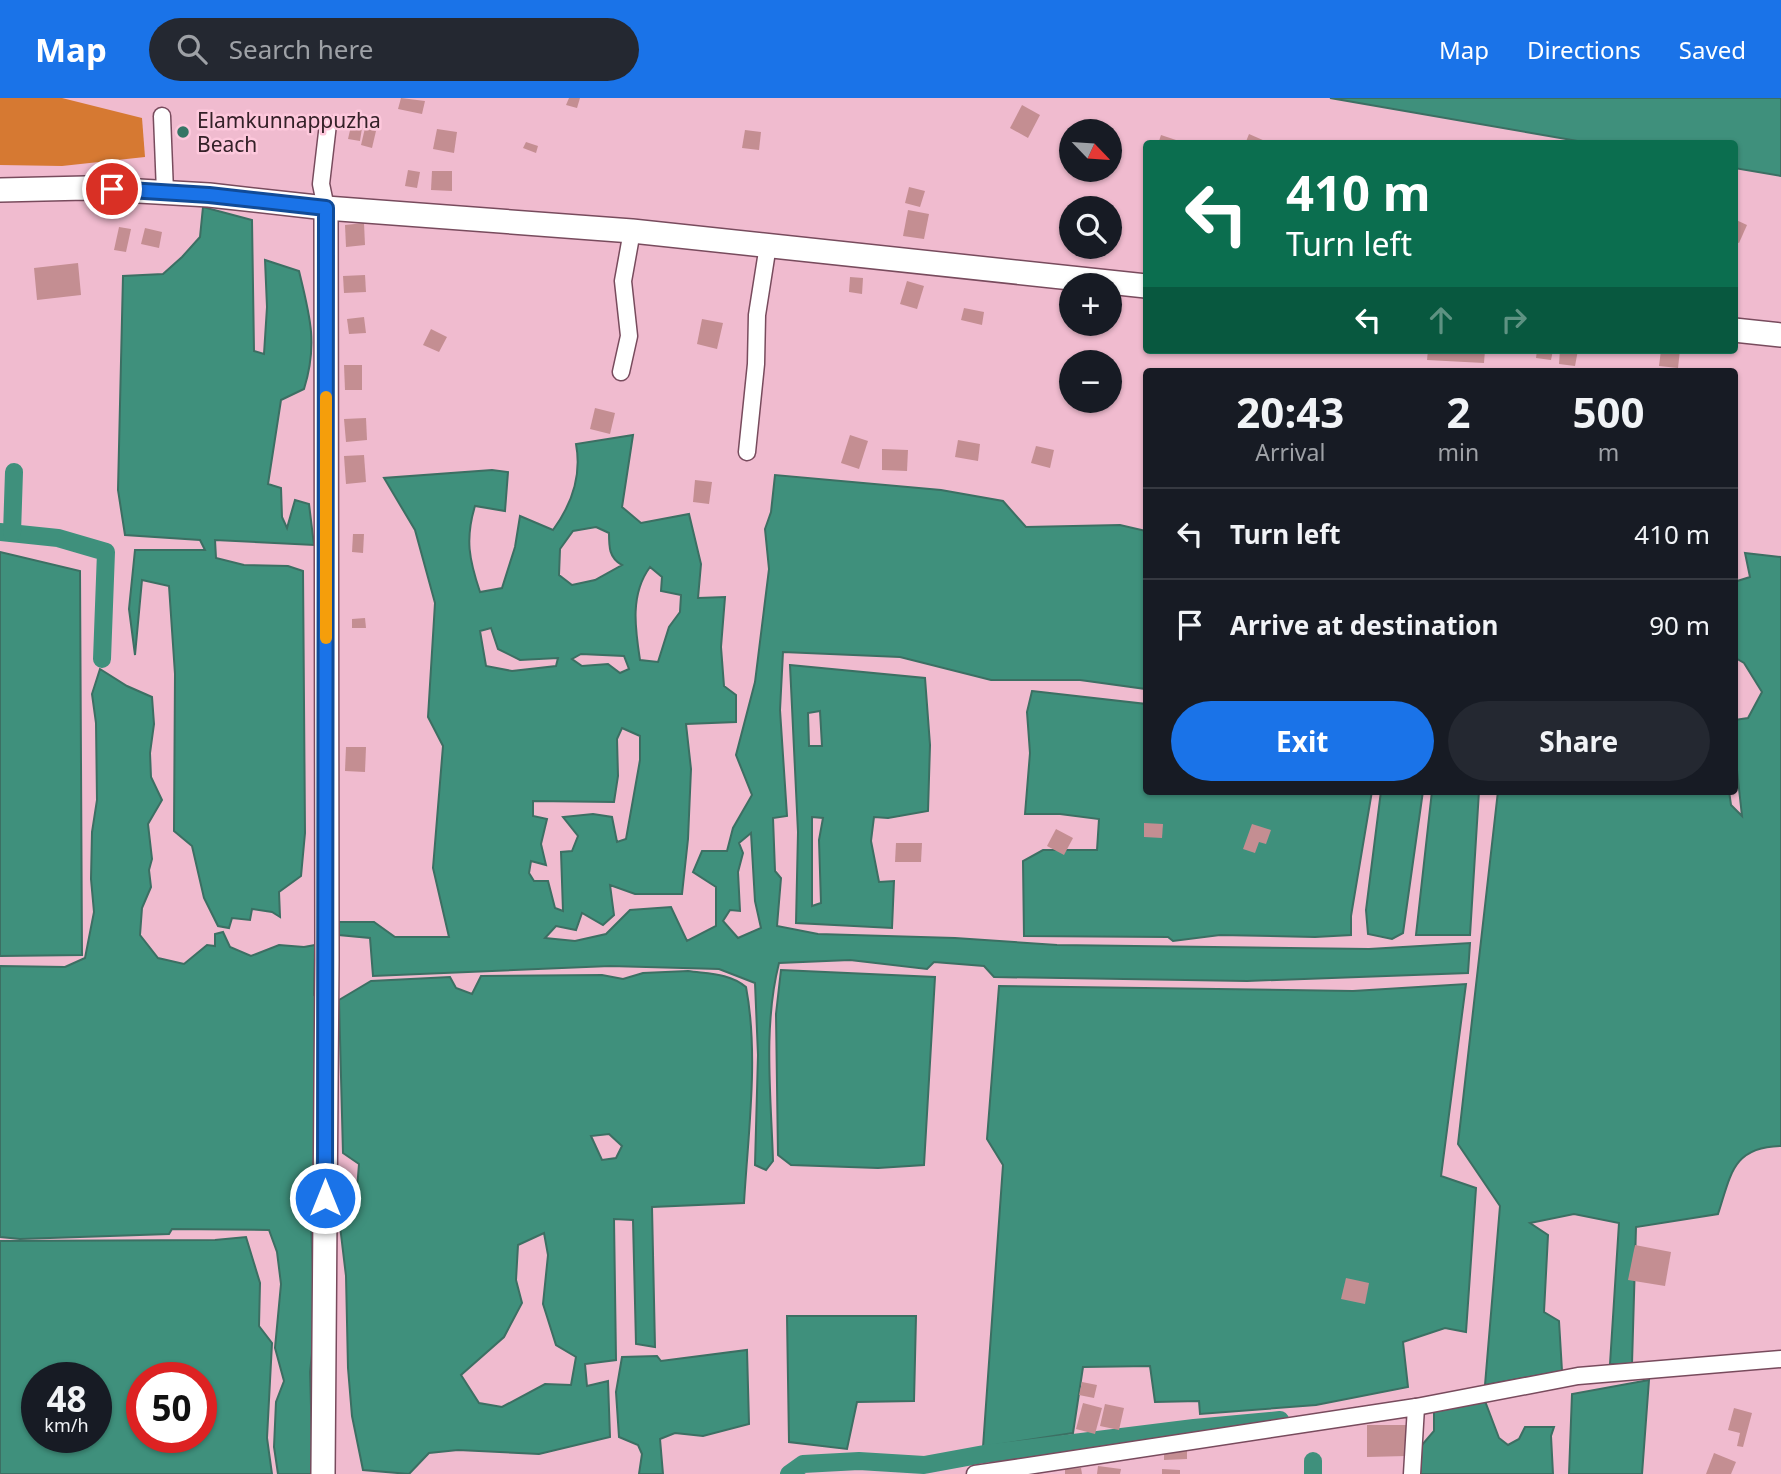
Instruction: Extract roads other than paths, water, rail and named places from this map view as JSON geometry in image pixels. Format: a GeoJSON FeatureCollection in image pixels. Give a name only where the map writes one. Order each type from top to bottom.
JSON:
{"type":"FeatureCollection","features":[{"type":"Feature","properties":{"kind":"main road"},"geometry":{"type":"LineString","coordinates":[[0,190],[86,188],[165,192],[326,208],[632,231],[1143,286]]}},
{"type":"Feature","properties":{"kind":"main road"},"geometry":{"type":"LineString","coordinates":[[323,1474],[327,973],[326,208]]}},
{"type":"Feature","properties":{"kind":"main road"},"geometry":{"type":"LineString","coordinates":[[1738,330],[1781,335]]}},
{"type":"Feature","properties":{"kind":"street"},"geometry":{"type":"LineString","coordinates":[[162,116],[165,192]]}},
{"type":"Feature","properties":{"kind":"street"},"geometry":{"type":"LineString","coordinates":[[326,208],[321,184],[328,124]]}},
{"type":"Feature","properties":{"kind":"street"},"geometry":{"type":"LineString","coordinates":[[621,372],[629,336],[623,281],[632,231]]}},
{"type":"Feature","properties":{"kind":"street"},"geometry":{"type":"LineString","coordinates":[[747,452],[756,364],[757,315],[768,245]]}},
{"type":"Feature","properties":{"kind":"street"},"geometry":{"type":"LineString","coordinates":[[975,1474],[1416,1407],[1578,1376],[1781,1359]]}},
{"type":"Feature","properties":{"kind":"street"},"geometry":{"type":"LineString","coordinates":[[1412,1474],[1416,1407]]}},
{"type":"Feature","properties":{"kind":"waterway"},"geometry":{"type":"LineString","coordinates":[[12,533],[14,472]]}},
{"type":"Feature","properties":{"kind":"waterway"},"geometry":{"type":"LineString","coordinates":[[0,532],[58,538],[106,552],[102,659]]}},
{"type":"Feature","properties":{"kind":"waterway"},"geometry":{"type":"LineString","coordinates":[[789,1474],[803,1464],[859,1461],[924,1465],[984,1454],[1280,1420]]}},
{"type":"Feature","properties":{"kind":"waterway"},"geometry":{"type":"LineString","coordinates":[[1313,1461],[1313,1474]]}},
{"type":"Feature","properties":{"kind":"place","name":"Elamkunnappuzha Beach"},"geometry":{"type":"Point","coordinates":[183,132]}}]}
